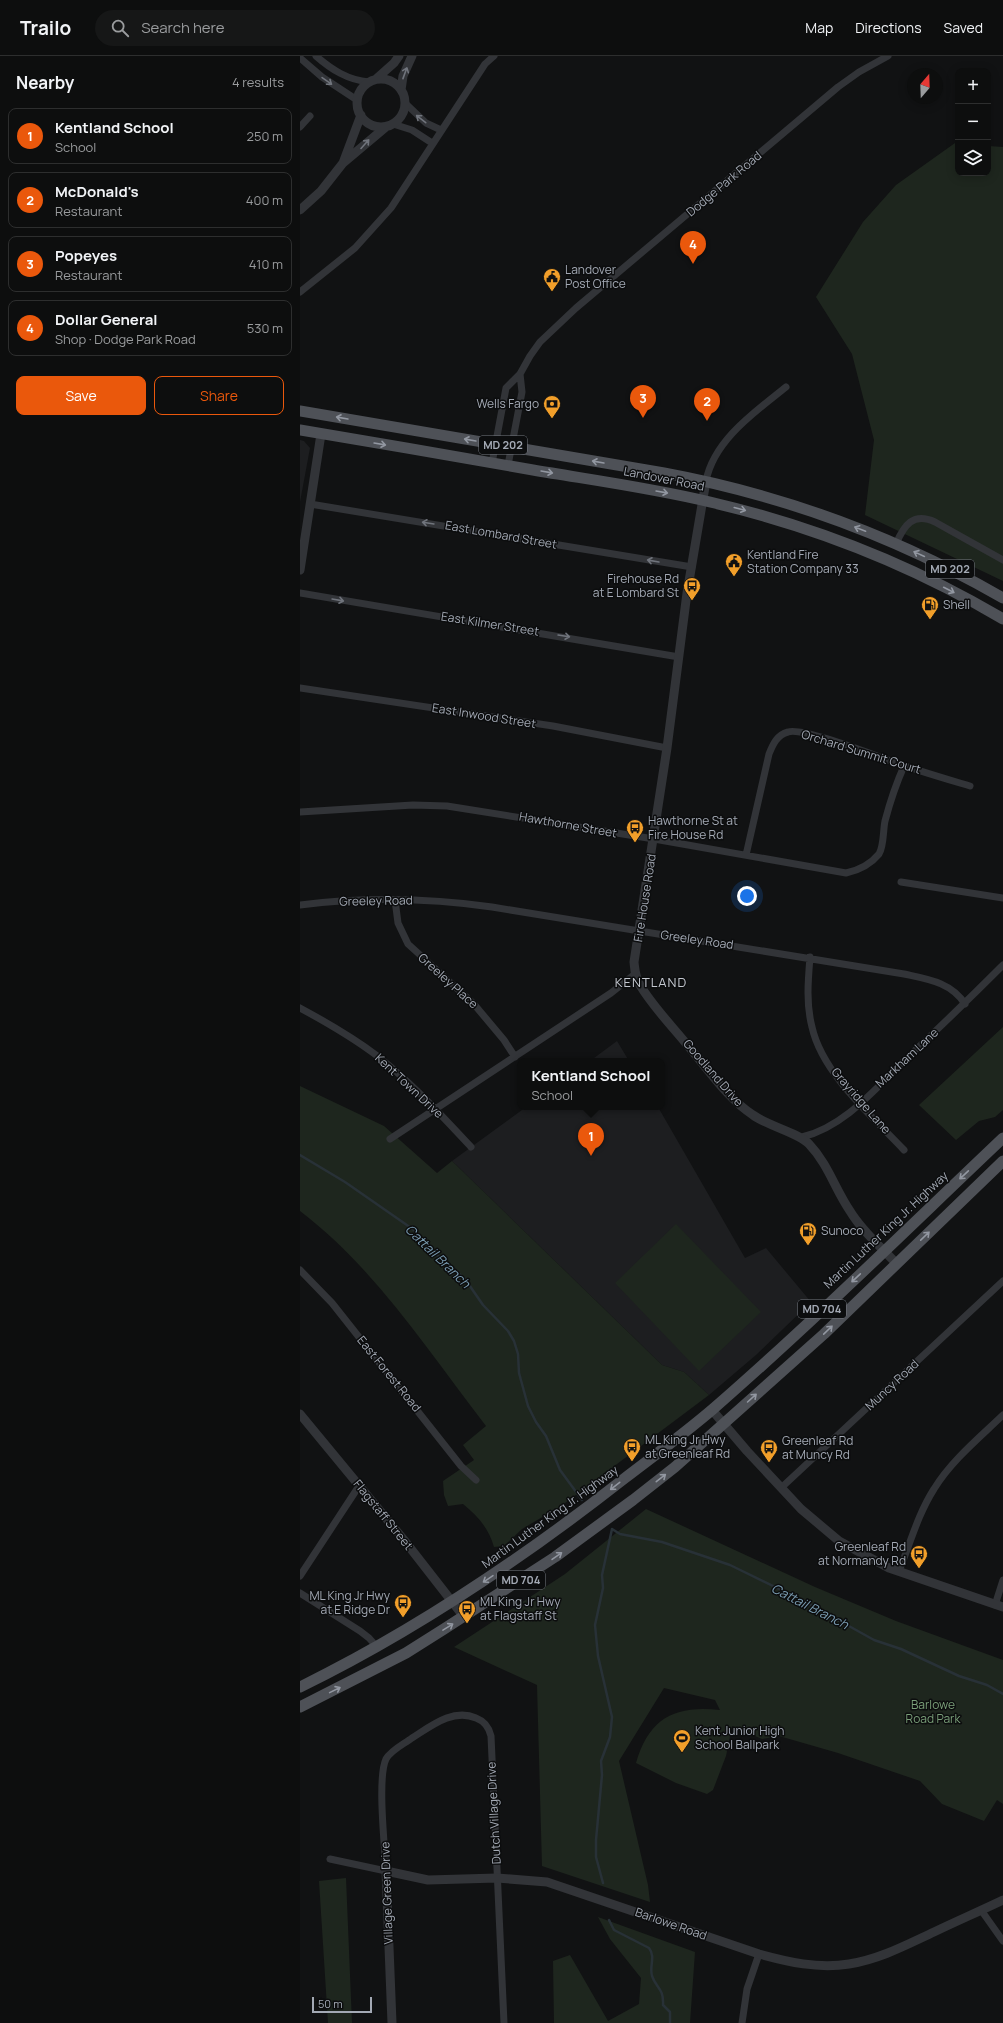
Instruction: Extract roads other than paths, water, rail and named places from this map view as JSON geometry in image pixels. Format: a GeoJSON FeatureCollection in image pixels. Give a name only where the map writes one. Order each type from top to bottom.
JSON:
{"type":"FeatureCollection","features":[{"type":"Feature","properties":{"kind":"main road","name":"Landover Road"},"geometry":{"type":"LineString","coordinates":[[300,411],[706,481],[799,507],[896,544],[943,565],[1003,598]]}},
{"type":"Feature","properties":{"kind":"main road","name":"Landover Road"},"geometry":{"type":"LineString","coordinates":[[300,430],[702,500],[816,532],[889,561],[948,589],[1003,619]]}},
{"type":"Feature","properties":{"kind":"main road"},"geometry":{"type":"LineString","coordinates":[[889,561],[896,544]]}},
{"type":"Feature","properties":{"kind":"main road"},"geometry":{"type":"LineString","coordinates":[[992,1148],[1003,1134]]}},
{"type":"Feature","properties":{"kind":"main road","name":"Martin Luther King Jr. Highway"},"geometry":{"type":"LineString","coordinates":[[300,1687],[376,1647],[453,1602],[540,1543],[712,1410],[760,1367],[1003,1138]]}},
{"type":"Feature","properties":{"kind":"main road","name":"MD 704"},"geometry":{"type":"LineString","coordinates":[[300,1707],[406,1653],[555,1557],[610,1518],[675,1467],[824,1334],[1003,1161]]}},
{"type":"Feature","properties":{"kind":"street"},"geometry":{"type":"LineString","coordinates":[[316,56],[344,76],[354,80],[390,80],[401,90]]}},
{"type":"Feature","properties":{"kind":"street"},"geometry":{"type":"LineString","coordinates":[[343,163],[360,115],[357,100],[363,87],[394,63],[399,56]]}},
{"type":"Feature","properties":{"kind":"street"},"geometry":{"type":"LineString","coordinates":[[300,210],[321,191],[343,163],[402,115],[405,104],[401,90],[403,76],[412,56]]}},
{"type":"Feature","properties":{"kind":"street"},"geometry":{"type":"LineString","coordinates":[[300,292],[355,248],[391,208],[484,64],[494,56]]}},
{"type":"Feature","properties":{"kind":"street","name":"Dodge Park Road"},"geometry":{"type":"LineString","coordinates":[[492,463],[506,388],[520,374],[537,345],[565,318],[838,87],[859,72],[888,56]]}},
{"type":"Feature","properties":{"kind":"street"},"geometry":{"type":"LineString","coordinates":[[300,58],[322,77],[357,100]]}},
{"type":"Feature","properties":{"kind":"street"},"geometry":{"type":"LineString","coordinates":[[405,104],[426,123],[441,130]]}},
{"type":"Feature","properties":{"kind":"street"},"geometry":{"type":"LineString","coordinates":[[360,115],[372,125],[390,125],[412,130],[432,143]]}},
{"type":"Feature","properties":{"kind":"street"},"geometry":{"type":"LineString","coordinates":[[300,127],[310,116]]}},
{"type":"Feature","properties":{"kind":"street"},"geometry":{"type":"LineString","coordinates":[[508,466],[522,392],[520,374]]}},
{"type":"Feature","properties":{"kind":"street"},"geometry":{"type":"LineString","coordinates":[[706,481],[713,458],[726,442],[746,421],[786,387]]}},
{"type":"Feature","properties":{"kind":"street"},"geometry":{"type":"LineString","coordinates":[[300,570],[321,434]]}},
{"type":"Feature","properties":{"kind":"street","name":"Fire House Road"},"geometry":{"type":"LineString","coordinates":[[635,974],[634,962],[654,839],[692,567],[706,481]]}},
{"type":"Feature","properties":{"kind":"street","name":"East Lombard Street"},"geometry":{"type":"LineString","coordinates":[[310,504],[692,567]]}},
{"type":"Feature","properties":{"kind":"street"},"geometry":{"type":"LineString","coordinates":[[896,544],[907,525],[914,520],[924,519],[935,522],[1003,560]]}},
{"type":"Feature","properties":{"kind":"street","name":"East Kilmer Street"},"geometry":{"type":"LineString","coordinates":[[300,593],[679,657]]}},
{"type":"Feature","properties":{"kind":"street","name":"East Inwood Street"},"geometry":{"type":"LineString","coordinates":[[300,688],[553,726],[667,748]]}},
{"type":"Feature","properties":{"kind":"street","name":"Orchard Summit Court"},"geometry":{"type":"LineString","coordinates":[[746,854],[768,754],[773,743],[779,736],[789,731],[802,733],[869,752],[904,766],[970,786]]}},
{"type":"Feature","properties":{"kind":"street","name":"Hawthorne Street"},"geometry":{"type":"LineString","coordinates":[[300,812],[427,805],[480,811],[654,839],[746,854],[846,873],[858,871],[869,864],[880,852],[884,822],[894,788],[904,766]]}},
{"type":"Feature","properties":{"kind":"street"},"geometry":{"type":"LineString","coordinates":[[901,882],[1003,898]]}},
{"type":"Feature","properties":{"kind":"street","name":"Greeley Road"},"geometry":{"type":"LineString","coordinates":[[300,905],[395,900],[430,900],[485,906],[640,932],[810,957],[904,974],[938,982],[955,991],[965,1004]]}},
{"type":"Feature","properties":{"kind":"street","name":"Greeley Place"},"geometry":{"type":"LineString","coordinates":[[395,900],[398,923],[402,936],[408,944],[473,1003],[504,1040],[515,1057]]}},
{"type":"Feature","properties":{"kind":"street","name":"Grayridge Lane"},"geometry":{"type":"LineString","coordinates":[[810,957],[807,995],[812,1028],[819,1048],[830,1065],[860,1103],[904,1150]]}},
{"type":"Feature","properties":{"kind":"street","name":"Markham Lane"},"geometry":{"type":"LineString","coordinates":[[802,1137],[811,1135],[830,1126],[860,1103],[965,1004],[1003,965]]}},
{"type":"Feature","properties":{"kind":"street"},"geometry":{"type":"LineString","coordinates":[[390,1139],[616,989],[635,974]]}},
{"type":"Feature","properties":{"kind":"street","name":"Goodland Drive"},"geometry":{"type":"LineString","coordinates":[[635,974],[653,1004],[731,1098],[760,1120],[779,1129],[802,1137]]}},
{"type":"Feature","properties":{"kind":"street","name":"Kent Town Drive"},"geometry":{"type":"LineString","coordinates":[[300,1008],[376,1055],[398,1073],[471,1147]]}},
{"type":"Feature","properties":{"kind":"street"},"geometry":{"type":"LineString","coordinates":[[802,1137],[824,1164],[849,1211],[857,1222],[869,1237],[896,1263]]}},
{"type":"Feature","properties":{"kind":"street","name":"East Forest Road"},"geometry":{"type":"LineString","coordinates":[[300,1270],[332,1303],[461,1466],[476,1480]]}},
{"type":"Feature","properties":{"kind":"street","name":"Muncy Road"},"geometry":{"type":"LineString","coordinates":[[781,1488],[1003,1281]]}},
{"type":"Feature","properties":{"kind":"street"},"geometry":{"type":"LineString","coordinates":[[712,1410],[781,1488],[811,1518],[839,1541],[889,1568],[999,1606],[1003,1580]]}},
{"type":"Feature","properties":{"kind":"street","name":"Flagstaff Street"},"geometry":{"type":"LineString","coordinates":[[300,1414],[464,1617]]}},
{"type":"Feature","properties":{"kind":"street"},"geometry":{"type":"LineString","coordinates":[[899,1571],[934,1488],[961,1456],[1003,1415]]}},
{"type":"Feature","properties":{"kind":"street"},"geometry":{"type":"LineString","coordinates":[[300,1576],[359,1486]]}},
{"type":"Feature","properties":{"kind":"street"},"geometry":{"type":"LineString","coordinates":[[300,1594],[364,1634],[376,1647]]}},
{"type":"Feature","properties":{"kind":"street","name":"Dutch Village Drive"},"geometry":{"type":"LineString","coordinates":[[385,1763],[392,1752],[452,1716],[465,1714],[484,1723],[488,1728],[490,1736],[504,2023]]}},
{"type":"Feature","properties":{"kind":"street","name":"Village Green Drive"},"geometry":{"type":"LineString","coordinates":[[385,1763],[383,1792],[392,2023]]}},
{"type":"Feature","properties":{"kind":"street","name":"Barlowe Road"},"geometry":{"type":"LineString","coordinates":[[330,1859],[428,1880],[497,1878],[551,1883],[758,1954],[803,1964],[826,1966],[848,1964],[873,1959],[899,1949],[1003,1900]]}},
{"type":"Feature","properties":{"kind":"street"},"geometry":{"type":"LineString","coordinates":[[981,1910],[1003,1941]]}},
{"type":"Feature","properties":{"kind":"street"},"geometry":{"type":"LineString","coordinates":[[742,2023],[747,1989],[758,1954]]}},
{"type":"Feature","properties":{"kind":"waterway","name":"Cattail Branch"},"geometry":{"type":"LineString","coordinates":[[300,1155],[345,1182],[414,1230],[430,1249],[465,1279],[483,1305],[508,1331],[514,1341],[518,1354],[519,1373],[528,1406],[536,1422],[546,1436],[560,1470],[582,1500]]}},
{"type":"Feature","properties":{"kind":"waterway","name":"Cattail Branch"},"geometry":{"type":"LineString","coordinates":[[603,1883],[596,1857],[596,1840],[602,1775],[601,1761],[610,1737],[612,1717],[598,1656],[595,1625],[603,1588],[602,1575],[612,1529],[620,1534],[662,1542],[730,1565],[804,1601],[874,1640],[901,1649],[959,1676],[987,1685],[1003,1694]]}},
{"type":"Feature","properties":{"kind":"waterway"},"geometry":{"type":"LineString","coordinates":[[609,1920],[614,1930],[649,1948],[651,1951],[652,1976],[661,1992],[663,2005],[670,2012],[670,2023]]}},
{"type":"Feature","properties":{"kind":"place","name":"Dollar General"},"geometry":{"type":"Point","coordinates":[693,264]}},
{"type":"Feature","properties":{"kind":"place","name":"Landover Post Office"},"geometry":{"type":"Point","coordinates":[552,292]}},
{"type":"Feature","properties":{"kind":"place","name":"Popeyes"},"geometry":{"type":"Point","coordinates":[643,418]}},
{"type":"Feature","properties":{"kind":"place","name":"Wells Fargo"},"geometry":{"type":"Point","coordinates":[552,419]}},
{"type":"Feature","properties":{"kind":"place","name":"McDonald's"},"geometry":{"type":"Point","coordinates":[707,421]}},
{"type":"Feature","properties":{"kind":"place","name":"Kentland Fire Station Company 33"},"geometry":{"type":"Point","coordinates":[734,577]}},
{"type":"Feature","properties":{"kind":"place","name":"Firehouse Rd at E Lombard St"},"geometry":{"type":"Point","coordinates":[692,601]}},
{"type":"Feature","properties":{"kind":"place","name":"Shell"},"geometry":{"type":"Point","coordinates":[930,620]}},
{"type":"Feature","properties":{"kind":"place","name":"Hawthorne St at Fire House Rd"},"geometry":{"type":"Point","coordinates":[635,843]}},
{"type":"Feature","properties":{"kind":"place","name":"Kentland School"},"geometry":{"type":"Point","coordinates":[591,1156]}},
{"type":"Feature","properties":{"kind":"place","name":"Sunoco"},"geometry":{"type":"Point","coordinates":[808,1246]}},
{"type":"Feature","properties":{"kind":"place","name":"ML King Jr Hwy at Greenleaf Rd"},"geometry":{"type":"Point","coordinates":[632,1462]}},
{"type":"Feature","properties":{"kind":"place","name":"Greenleaf Rd at Muncy Rd"},"geometry":{"type":"Point","coordinates":[769,1463]}},
{"type":"Feature","properties":{"kind":"place","name":"Greenleaf Rd at Normandy Rd"},"geometry":{"type":"Point","coordinates":[919,1569]}},
{"type":"Feature","properties":{"kind":"place","name":"ML King Jr Hwy at E Ridge Dr"},"geometry":{"type":"Point","coordinates":[403,1618]}},
{"type":"Feature","properties":{"kind":"place","name":"ML King Jr Hwy at Flagstaff St"},"geometry":{"type":"Point","coordinates":[467,1624]}},
{"type":"Feature","properties":{"kind":"place","name":"Kent Junior High School Ballpark"},"geometry":{"type":"Point","coordinates":[682,1753]}},
{"type":"Feature","properties":{"kind":"district","name":"KENTLAND"},"geometry":{"type":"Point","coordinates":[651,982]}},
{"type":"Feature","properties":{"kind":"park label","name":"Barlowe Road Park"},"geometry":{"type":"Point","coordinates":[933,1712]}}]}
